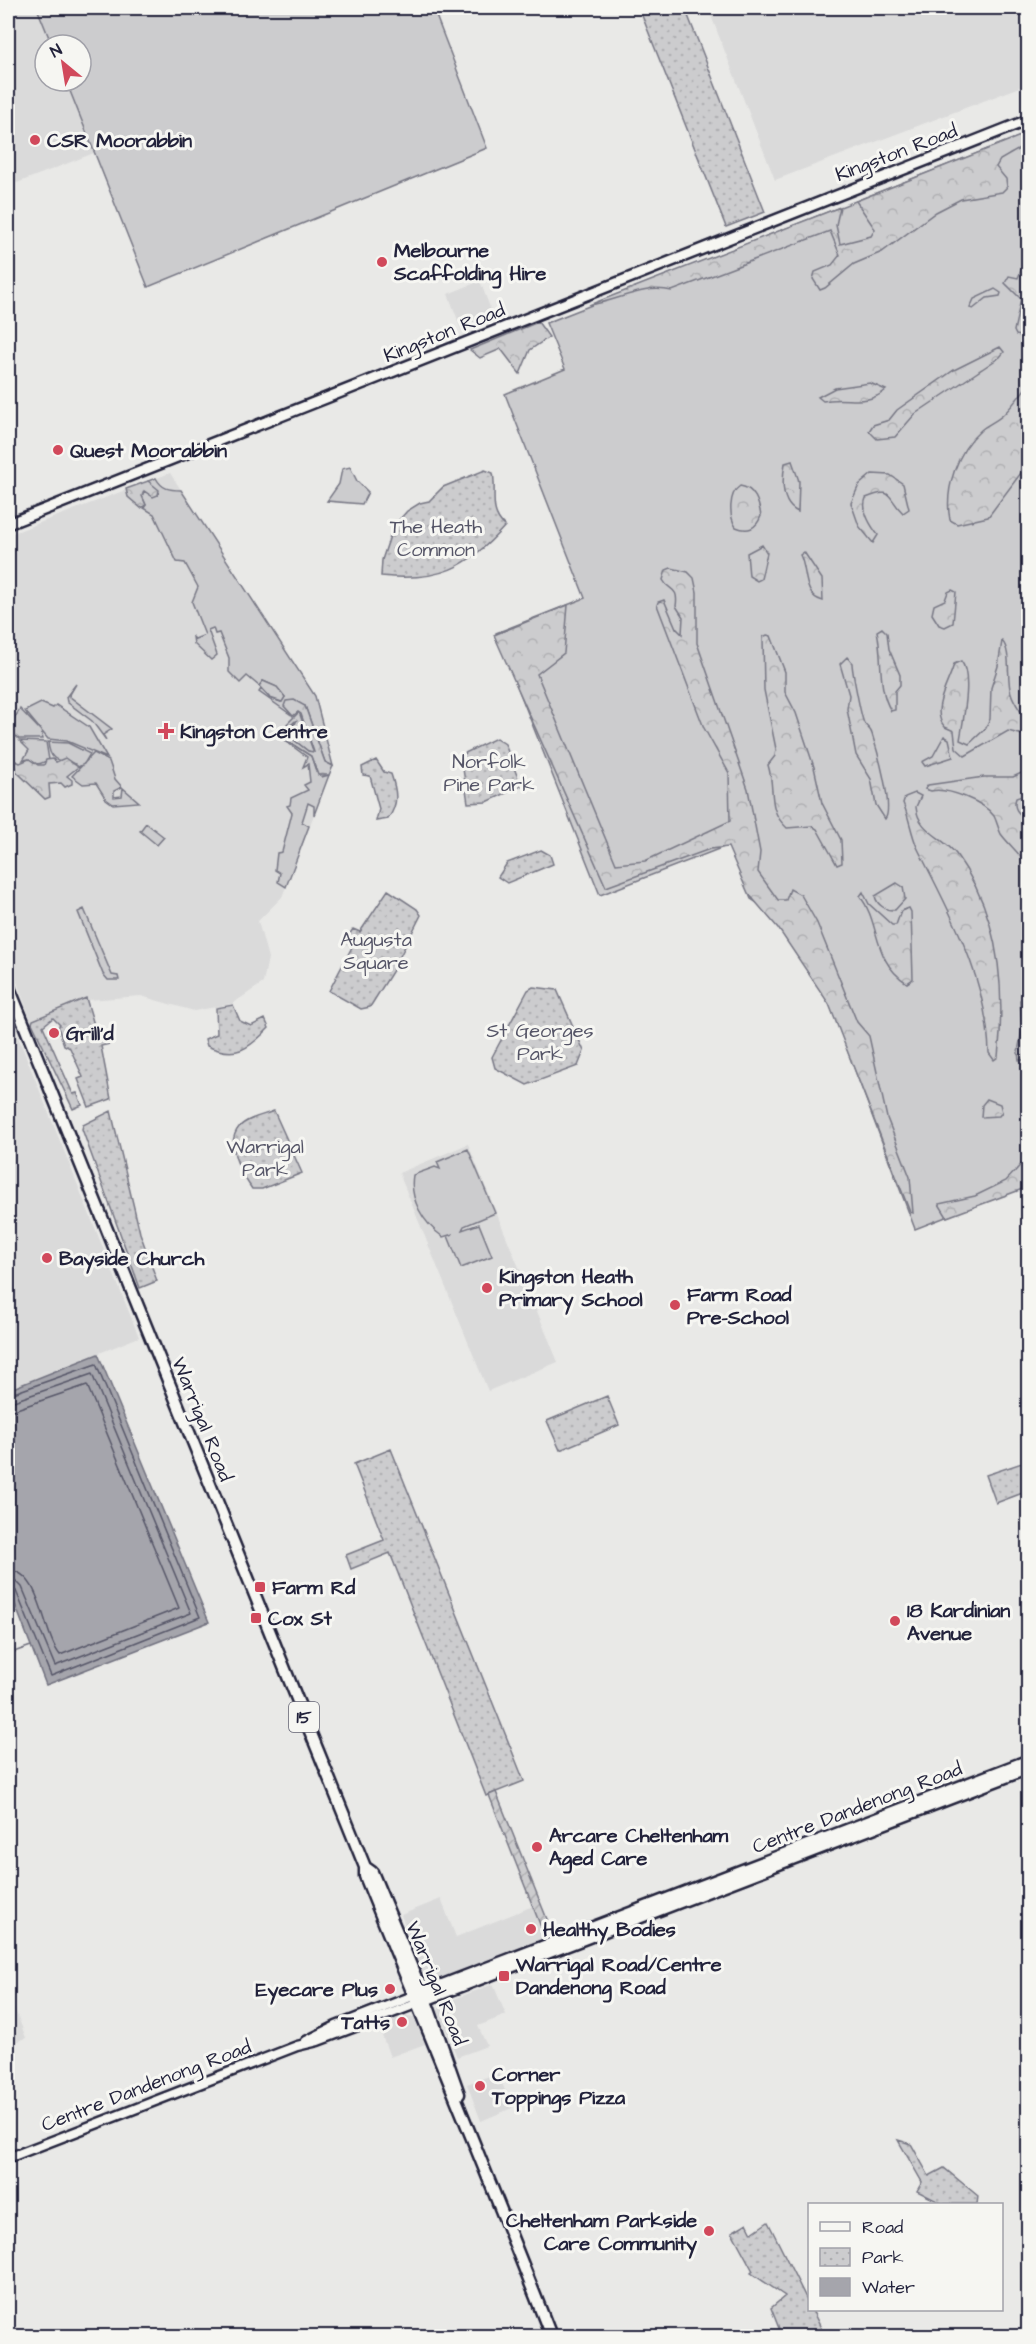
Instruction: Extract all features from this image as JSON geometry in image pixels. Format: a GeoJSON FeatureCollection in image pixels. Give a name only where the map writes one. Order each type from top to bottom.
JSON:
{"type":"FeatureCollection","features":[{"type":"Feature","properties":{"kind":"highway","name":"Warrigal Road"},"geometry":{"type":"LineString","coordinates":[[8,985],[365,1867],[376,1880],[419,1998],[551,2337]]}},
{"type":"Feature","properties":{"kind":"main road","name":"Kingston Road"},"geometry":{"type":"LineString","coordinates":[[8,524],[1029,120]]}},
{"type":"Feature","properties":{"kind":"main road","name":"Centre Dandenong Road"},"geometry":{"type":"LineString","coordinates":[[8,2158],[297,2046],[318,2041],[419,1998],[1029,1760]]}},
{"type":"Feature","properties":{"kind":"main road","name":"Centre Dandenong Road"},"geometry":{"type":"LineString","coordinates":[[419,1998],[1029,1769]]}},
{"type":"Feature","properties":{"kind":"shaded area"},"geometry":{"type":"Polygon","coordinates":[[[8,8],[37,8],[47,33],[33,33],[33,93],[71,93],[94,153],[17,183],[8,178],[8,8]]]}},
{"type":"Feature","properties":{"kind":"shaded area"},"geometry":{"type":"Polygon","coordinates":[[[708,8],[1028,8],[1028,84],[775,180],[708,8]]]}},
{"type":"Feature","properties":{"kind":"shaded area"},"geometry":{"type":"Polygon","coordinates":[[[480,281],[494,318],[462,331],[448,294],[480,281]]]}},
{"type":"Feature","properties":{"kind":"shaded area","name":"Kingston Centre"},"geometry":{"type":"Polygon","coordinates":[[[170,473],[315,696],[333,766],[282,897],[258,921],[268,958],[263,983],[232,1004],[194,1011],[141,996],[88,1000],[32,1023],[8,958],[8,535],[170,473]]]}},
{"type":"Feature","properties":{"kind":"shaded area"},"geometry":{"type":"Polygon","coordinates":[[[8,1012],[139,1337],[8,1390],[8,1012]]]}},
{"type":"Feature","properties":{"kind":"shaded area","name":"Kingston Heath Primary School"},"geometry":{"type":"Polygon","coordinates":[[[468,1144],[558,1362],[488,1391],[399,1173],[468,1144]]]}},
{"type":"Feature","properties":{"kind":"shaded area"},"geometry":{"type":"Polygon","coordinates":[[[441,1899],[456,1937],[533,1906],[546,1940],[432,1981],[425,1978],[401,1915],[441,1899]]]}},
{"type":"Feature","properties":{"kind":"shaded area"},"geometry":{"type":"Polygon","coordinates":[[[493,1984],[506,2015],[478,2026],[487,2046],[457,2057],[438,2011],[441,2004],[493,1984]]]}},
{"type":"Feature","properties":{"kind":"shaded area"},"geometry":{"type":"Polygon","coordinates":[[[8,1991],[26,2038],[8,2045],[8,1991]]]}},
{"type":"Feature","properties":{"kind":"shaded area"},"geometry":{"type":"Polygon","coordinates":[[[405,2015],[414,2017],[425,2044],[390,2057],[378,2025],[405,2015]]]}},
{"type":"Feature","properties":{"kind":"shaded area"},"geometry":{"type":"Polygon","coordinates":[[[498,2073],[512,2108],[481,2121],[467,2084],[498,2073]]]}},
{"type":"Feature","properties":{"kind":"green space"},"geometry":{"type":"Polygon","coordinates":[[[37,8],[433,8],[487,148],[148,287],[71,93],[93,93],[93,33],[47,33],[37,8]]]}},
{"type":"Feature","properties":{"kind":"green space"},"geometry":{"type":"Polygon","coordinates":[[[639,8],[685,8],[765,212],[726,227],[639,8]]]}},
{"type":"Feature","properties":{"kind":"green space"},"geometry":{"type":"Polygon","coordinates":[[[1028,133],[1028,1185],[915,1229],[831,1007],[774,914],[751,899],[729,845],[600,895],[496,633],[585,598],[505,394],[565,369],[546,323],[1028,133]]]}},
{"type":"Feature","properties":{"kind":"green space"},"geometry":{"type":"Polygon","coordinates":[[[1028,133],[1028,144],[1000,160],[996,167],[1006,179],[1007,187],[1002,192],[961,199],[936,212],[882,252],[854,264],[820,290],[813,279],[815,272],[832,265],[840,255],[830,231],[672,291],[661,289],[640,291],[589,305],[840,207],[836,225],[840,244],[871,236],[875,229],[856,201],[1028,133]]]}},
{"type":"Feature","properties":{"kind":"green space"},"geometry":{"type":"Polygon","coordinates":[[[1022,268],[1028,268],[1028,325],[1021,336],[1016,335],[1014,331],[1021,299],[1005,283],[1009,276],[1018,278],[1022,268]]]}},
{"type":"Feature","properties":{"kind":"green space"},"geometry":{"type":"Polygon","coordinates":[[[995,289],[1001,293],[1000,296],[987,298],[973,309],[970,308],[974,299],[995,289]]]}},
{"type":"Feature","properties":{"kind":"green space"},"geometry":{"type":"Polygon","coordinates":[[[538,322],[549,337],[530,350],[520,374],[501,349],[480,358],[470,350],[538,322]]]}},
{"type":"Feature","properties":{"kind":"green space"},"geometry":{"type":"Polygon","coordinates":[[[1000,347],[1004,352],[1000,357],[915,414],[895,437],[877,439],[869,431],[873,425],[889,420],[897,410],[954,370],[1000,347]]]}},
{"type":"Feature","properties":{"kind":"green space"},"geometry":{"type":"Polygon","coordinates":[[[870,383],[886,390],[863,400],[823,401],[818,397],[835,388],[870,383]]]}},
{"type":"Feature","properties":{"kind":"green space"},"geometry":{"type":"Polygon","coordinates":[[[1028,385],[1028,445],[1021,473],[988,517],[957,524],[950,520],[949,496],[954,471],[959,460],[973,439],[1004,414],[1028,385]]]}},
{"type":"Feature","properties":{"kind":"green space"},"geometry":{"type":"Polygon","coordinates":[[[792,461],[799,481],[798,512],[788,503],[784,491],[785,463],[792,461]]]}},
{"type":"Feature","properties":{"kind":"green space"},"geometry":{"type":"Polygon","coordinates":[[[350,467],[357,481],[368,492],[362,504],[327,501],[339,484],[342,469],[350,467]]]}},
{"type":"Feature","properties":{"kind":"green space","name":"The Heath Common"},"geometry":{"type":"Polygon","coordinates":[[[485,470],[493,473],[495,508],[505,526],[491,541],[464,562],[435,574],[419,577],[381,576],[382,560],[393,527],[407,511],[420,503],[429,501],[443,487],[485,470]]]}},
{"type":"Feature","properties":{"kind":"green space"},"geometry":{"type":"Polygon","coordinates":[[[872,474],[890,475],[903,484],[909,509],[903,513],[886,494],[881,493],[866,498],[866,513],[878,535],[873,543],[859,526],[851,503],[859,485],[872,474]]]}},
{"type":"Feature","properties":{"kind":"green space"},"geometry":{"type":"Polygon","coordinates":[[[156,478],[166,488],[181,490],[315,696],[333,766],[325,762],[305,706],[289,710],[290,714],[259,692],[261,689],[270,698],[281,702],[285,697],[277,687],[263,681],[259,686],[247,676],[240,683],[229,672],[229,658],[219,633],[215,634],[213,628],[208,630],[217,655],[211,660],[194,644],[193,637],[195,639],[205,635],[192,602],[198,587],[185,563],[177,562],[154,514],[144,508],[146,505],[142,496],[144,491],[149,492],[151,485],[148,481],[156,478]]]}},
{"type":"Feature","properties":{"kind":"green space"},"geometry":{"type":"Polygon","coordinates":[[[148,481],[159,490],[158,495],[153,497],[144,491],[142,496],[146,505],[141,508],[128,497],[126,489],[148,481]]]}},
{"type":"Feature","properties":{"kind":"green space"},"geometry":{"type":"Polygon","coordinates":[[[740,486],[753,493],[761,516],[754,527],[748,529],[736,527],[732,518],[733,494],[740,486]]]}},
{"type":"Feature","properties":{"kind":"green space"},"geometry":{"type":"Polygon","coordinates":[[[762,545],[767,553],[761,579],[757,581],[749,576],[747,553],[762,545]]]}},
{"type":"Feature","properties":{"kind":"green space"},"geometry":{"type":"Polygon","coordinates":[[[804,552],[822,579],[823,601],[816,598],[809,588],[800,555],[804,552]]]}},
{"type":"Feature","properties":{"kind":"green space"},"geometry":{"type":"Polygon","coordinates":[[[671,568],[688,572],[694,578],[697,592],[697,643],[748,789],[760,852],[758,872],[778,900],[786,900],[790,889],[801,895],[817,923],[857,1022],[869,1036],[887,1118],[910,1177],[913,1213],[910,1212],[829,1004],[778,928],[748,893],[728,847],[710,849],[606,887],[494,635],[568,605],[564,653],[537,674],[616,864],[645,861],[730,821],[729,773],[704,728],[657,605],[658,602],[664,600],[676,628],[682,634],[683,617],[676,606],[675,592],[663,580],[666,570],[671,568]]]}},
{"type":"Feature","properties":{"kind":"green space"},"geometry":{"type":"Polygon","coordinates":[[[952,590],[956,592],[953,623],[945,627],[939,625],[932,614],[934,605],[945,600],[948,592],[952,590]]]}},
{"type":"Feature","properties":{"kind":"green space"},"geometry":{"type":"Polygon","coordinates":[[[882,628],[887,633],[889,649],[900,675],[900,685],[895,691],[895,710],[891,711],[882,682],[877,631],[882,628]]]}},
{"type":"Feature","properties":{"kind":"green space"},"geometry":{"type":"Polygon","coordinates":[[[771,636],[785,672],[785,692],[796,713],[814,767],[822,803],[841,840],[842,863],[837,865],[817,829],[812,826],[787,828],[776,814],[768,765],[775,756],[776,749],[764,690],[763,637],[771,636]]]}},
{"type":"Feature","properties":{"kind":"green space"},"geometry":{"type":"Polygon","coordinates":[[[1002,641],[1007,651],[1011,693],[1024,717],[1028,733],[1023,735],[1008,731],[965,756],[956,748],[954,731],[945,727],[941,720],[939,713],[942,696],[954,664],[961,661],[965,668],[967,687],[960,740],[969,744],[986,728],[990,719],[991,688],[998,666],[1002,641]]]}},
{"type":"Feature","properties":{"kind":"green space"},"geometry":{"type":"Polygon","coordinates":[[[847,657],[852,663],[863,719],[871,732],[881,765],[887,803],[885,819],[876,805],[871,779],[856,755],[847,709],[849,695],[840,664],[847,657]]]}},
{"type":"Feature","properties":{"kind":"green space"},"geometry":{"type":"Polygon","coordinates":[[[263,681],[277,687],[285,697],[282,702],[270,698],[259,686],[263,681]]]}},
{"type":"Feature","properties":{"kind":"green space"},"geometry":{"type":"Polygon","coordinates":[[[76,684],[69,696],[112,729],[103,735],[106,740],[92,721],[67,702],[66,697],[76,684]]]}},
{"type":"Feature","properties":{"kind":"green space"},"geometry":{"type":"Polygon","coordinates":[[[294,700],[305,706],[325,762],[333,766],[329,775],[318,775],[311,756],[286,740],[285,733],[297,720],[289,736],[308,751],[314,752],[301,714],[298,712],[293,716],[284,706],[286,701],[294,700]]]}},
{"type":"Feature","properties":{"kind":"green space"},"geometry":{"type":"Polygon","coordinates":[[[41,703],[53,708],[56,705],[89,727],[107,758],[67,741],[48,739],[25,711],[41,703]]]}},
{"type":"Feature","properties":{"kind":"green space"},"geometry":{"type":"Polygon","coordinates":[[[20,709],[41,731],[43,739],[19,739],[8,729],[20,709]]]}},
{"type":"Feature","properties":{"kind":"green space"},"geometry":{"type":"Polygon","coordinates":[[[299,712],[314,753],[289,736],[295,721],[290,726],[287,724],[299,712]]]}},
{"type":"Feature","properties":{"kind":"green space"},"geometry":{"type":"Polygon","coordinates":[[[285,734],[286,740],[311,756],[316,771],[322,777],[329,775],[314,815],[314,806],[308,803],[302,822],[309,826],[286,887],[278,882],[280,873],[275,870],[277,853],[282,852],[292,813],[287,806],[290,805],[291,798],[308,790],[304,785],[310,782],[308,764],[303,767],[307,757],[282,738],[285,734]]]}},
{"type":"Feature","properties":{"kind":"green space"},"geometry":{"type":"Polygon","coordinates":[[[944,736],[949,739],[953,757],[925,766],[922,762],[933,756],[944,736]]]}},
{"type":"Feature","properties":{"kind":"green space","name":"Norfolk Pine Park"},"geometry":{"type":"Polygon","coordinates":[[[496,738],[505,744],[521,786],[487,802],[468,803],[461,755],[496,738]]]}},
{"type":"Feature","properties":{"kind":"green space"},"geometry":{"type":"Polygon","coordinates":[[[20,741],[46,742],[49,760],[38,764],[29,759],[23,760],[29,750],[20,741]]]}},
{"type":"Feature","properties":{"kind":"green space"},"geometry":{"type":"Polygon","coordinates":[[[48,742],[68,743],[90,754],[84,764],[78,767],[53,757],[48,742]]]}},
{"type":"Feature","properties":{"kind":"green space"},"geometry":{"type":"Polygon","coordinates":[[[94,753],[109,761],[115,779],[122,787],[114,791],[114,797],[122,796],[123,788],[139,802],[113,804],[106,799],[96,783],[83,784],[72,776],[94,753]]]}},
{"type":"Feature","properties":{"kind":"green space"},"geometry":{"type":"Polygon","coordinates":[[[65,758],[78,767],[67,776],[72,780],[72,784],[65,787],[61,783],[49,784],[50,797],[45,799],[16,771],[14,764],[16,761],[20,763],[29,759],[38,765],[44,765],[46,760],[53,759],[56,762],[65,758]]]}},
{"type":"Feature","properties":{"kind":"green space"},"geometry":{"type":"Polygon","coordinates":[[[376,760],[384,772],[391,774],[396,797],[394,808],[388,819],[376,821],[379,809],[370,776],[363,775],[362,767],[376,760]]]}},
{"type":"Feature","properties":{"kind":"green space"},"geometry":{"type":"Polygon","coordinates":[[[1028,770],[1028,794],[1016,798],[1015,806],[1028,821],[1028,867],[1001,834],[994,816],[989,811],[974,801],[955,793],[925,789],[928,785],[984,777],[1013,777],[1028,770]]]}},
{"type":"Feature","properties":{"kind":"green space"},"geometry":{"type":"Polygon","coordinates":[[[915,793],[921,796],[916,807],[921,822],[956,854],[982,901],[990,925],[1000,977],[1001,1004],[998,1057],[994,1060],[989,1053],[982,998],[965,946],[917,847],[903,803],[905,797],[915,793]]]}},
{"type":"Feature","properties":{"kind":"green space"},"geometry":{"type":"Polygon","coordinates":[[[146,823],[164,837],[157,845],[140,831],[146,823]]]}},
{"type":"Feature","properties":{"kind":"green space"},"geometry":{"type":"Polygon","coordinates":[[[541,850],[550,855],[553,864],[507,883],[498,877],[507,863],[541,850]]]}},
{"type":"Feature","properties":{"kind":"green space"},"geometry":{"type":"Polygon","coordinates":[[[897,883],[903,887],[905,899],[895,910],[880,905],[875,896],[897,883]]]}},
{"type":"Feature","properties":{"kind":"green space","name":"Augusta Square"},"geometry":{"type":"Polygon","coordinates":[[[388,890],[417,909],[421,915],[392,972],[370,1007],[361,1009],[329,991],[352,947],[345,941],[353,929],[360,932],[388,890]]]}},
{"type":"Feature","properties":{"kind":"green space"},"geometry":{"type":"Polygon","coordinates":[[[863,892],[869,904],[892,925],[896,925],[901,911],[909,908],[911,912],[913,979],[907,983],[896,974],[882,953],[867,907],[860,896],[863,892]]]}},
{"type":"Feature","properties":{"kind":"green space"},"geometry":{"type":"Polygon","coordinates":[[[84,909],[112,975],[118,976],[119,980],[108,980],[103,974],[78,912],[84,909]]]}},
{"type":"Feature","properties":{"kind":"green space","name":"St Georges Park"},"geometry":{"type":"Polygon","coordinates":[[[533,987],[557,990],[584,1051],[578,1066],[527,1085],[495,1068],[492,1057],[528,990],[533,987]]]}},
{"type":"Feature","properties":{"kind":"green space"},"geometry":{"type":"Polygon","coordinates":[[[1028,997],[1028,1060],[1019,1060],[1022,1030],[1020,1000],[1028,997]]]}},
{"type":"Feature","properties":{"kind":"green space"},"geometry":{"type":"Polygon","coordinates":[[[86,998],[97,1035],[111,1037],[110,1044],[101,1046],[111,1099],[89,1107],[78,1079],[83,1077],[70,1048],[64,1045],[58,1027],[60,1025],[53,1018],[43,1026],[73,1094],[77,1093],[82,1105],[73,1109],[32,1023],[33,1020],[86,998]]]}},
{"type":"Feature","properties":{"kind":"green space"},"geometry":{"type":"Polygon","coordinates":[[[233,1005],[240,1021],[251,1026],[265,1019],[269,1028],[255,1042],[241,1050],[226,1052],[207,1046],[205,1039],[217,1034],[216,1008],[233,1005]]]}},
{"type":"Feature","properties":{"kind":"green space"},"geometry":{"type":"Polygon","coordinates":[[[987,1099],[1000,1104],[1002,1112],[999,1116],[981,1117],[982,1105],[987,1099]]]}},
{"type":"Feature","properties":{"kind":"green space"},"geometry":{"type":"Polygon","coordinates":[[[111,1111],[140,1233],[157,1281],[140,1288],[82,1129],[83,1125],[111,1111]]]}},
{"type":"Feature","properties":{"kind":"green space","name":"Warrigal Park"},"geometry":{"type":"Polygon","coordinates":[[[274,1111],[302,1173],[262,1189],[252,1189],[236,1159],[233,1142],[235,1134],[246,1121],[274,1111]]]}},
{"type":"Feature","properties":{"kind":"green space"},"geometry":{"type":"Polygon","coordinates":[[[468,1149],[495,1213],[464,1226],[462,1230],[479,1224],[492,1256],[461,1268],[448,1236],[453,1234],[443,1237],[429,1225],[415,1201],[412,1184],[413,1175],[435,1167],[440,1169],[437,1162],[468,1149]]]}},
{"type":"Feature","properties":{"kind":"green space"},"geometry":{"type":"Polygon","coordinates":[[[1028,1157],[1028,1187],[947,1217],[939,1204],[975,1196],[1006,1181],[1028,1157]]]}},
{"type":"Feature","properties":{"kind":"green space"},"geometry":{"type":"Polygon","coordinates":[[[607,1396],[619,1425],[560,1450],[547,1421],[607,1396]]]}},
{"type":"Feature","properties":{"kind":"green space"},"geometry":{"type":"Polygon","coordinates":[[[391,1449],[524,1781],[486,1796],[390,1553],[351,1569],[346,1555],[384,1540],[354,1464],[391,1449]]]}},
{"type":"Feature","properties":{"kind":"green space"},"geometry":{"type":"Polygon","coordinates":[[[1028,1461],[1028,1491],[996,1503],[986,1475],[1028,1461]]]}},
{"type":"Feature","properties":{"kind":"green space"},"geometry":{"type":"Polygon","coordinates":[[[496,1792],[551,1929],[543,1932],[489,1795],[496,1792]]]}},
{"type":"Feature","properties":{"kind":"green space"},"geometry":{"type":"Polygon","coordinates":[[[898,2140],[911,2144],[929,2176],[944,2168],[978,2196],[977,2203],[941,2203],[917,2191],[922,2182],[898,2140]]]}},
{"type":"Feature","properties":{"kind":"green space"},"geometry":{"type":"Polygon","coordinates":[[[768,2222],[808,2302],[808,2311],[812,2311],[825,2336],[782,2336],[771,2308],[785,2296],[751,2273],[753,2271],[732,2232],[747,2223],[752,2233],[768,2222]]]}},
{"type":"Feature","properties":{"kind":"water"},"geometry":{"type":"Polygon","coordinates":[[[98,1354],[209,1622],[46,1685],[8,1586],[8,1390],[98,1354]]]}},
{"type":"Feature","properties":{"kind":"waterway"},"geometry":{"type":"LineString","coordinates":[[8,1654],[31,1646]]}},
{"type":"Feature","properties":{"kind":"place","name":"CSR Moorabbin"},"geometry":{"type":"Point","coordinates":[35,140]}},
{"type":"Feature","properties":{"kind":"place","name":"Melbourne Scaffolding Hire"},"geometry":{"type":"Point","coordinates":[382,262]}},
{"type":"Feature","properties":{"kind":"place","name":"Quest Moorabbin"},"geometry":{"type":"Point","coordinates":[58,450]}},
{"type":"Feature","properties":{"kind":"place","name":"Kingston Centre"},"geometry":{"type":"Point","coordinates":[166,731]}},
{"type":"Feature","properties":{"kind":"place","name":"Grill'd"},"geometry":{"type":"Point","coordinates":[54,1033]}},
{"type":"Feature","properties":{"kind":"place","name":"Bayside Church"},"geometry":{"type":"Point","coordinates":[47,1258]}},
{"type":"Feature","properties":{"kind":"place","name":"Kingston Heath Primary School"},"geometry":{"type":"Point","coordinates":[487,1288]}},
{"type":"Feature","properties":{"kind":"place","name":"Farm Road Pre-School"},"geometry":{"type":"Point","coordinates":[675,1305]}},
{"type":"Feature","properties":{"kind":"place","name":"Farm Rd"},"geometry":{"type":"Point","coordinates":[260,1587]}},
{"type":"Feature","properties":{"kind":"place","name":"Cox St"},"geometry":{"type":"Point","coordinates":[256,1618]}},
{"type":"Feature","properties":{"kind":"place","name":"18 Kardinian Avenue"},"geometry":{"type":"Point","coordinates":[895,1621]}},
{"type":"Feature","properties":{"kind":"place","name":"Arcare Cheltenham Aged Care"},"geometry":{"type":"Point","coordinates":[537,1847]}},
{"type":"Feature","properties":{"kind":"place","name":"Healthy Bodies"},"geometry":{"type":"Point","coordinates":[531,1929]}},
{"type":"Feature","properties":{"kind":"place","name":"Warrigal Road/Centre Dandenong Road"},"geometry":{"type":"Point","coordinates":[504,1976]}},
{"type":"Feature","properties":{"kind":"place","name":"Eyecare Plus"},"geometry":{"type":"Point","coordinates":[390,1989]}},
{"type":"Feature","properties":{"kind":"place","name":"Tatts"},"geometry":{"type":"Point","coordinates":[402,2022]}},
{"type":"Feature","properties":{"kind":"place","name":"Corner Toppings Pizza"},"geometry":{"type":"Point","coordinates":[480,2086]}},
{"type":"Feature","properties":{"kind":"place","name":"Cheltenham Parkside Care Community"},"geometry":{"type":"Point","coordinates":[709,2231]}}]}
